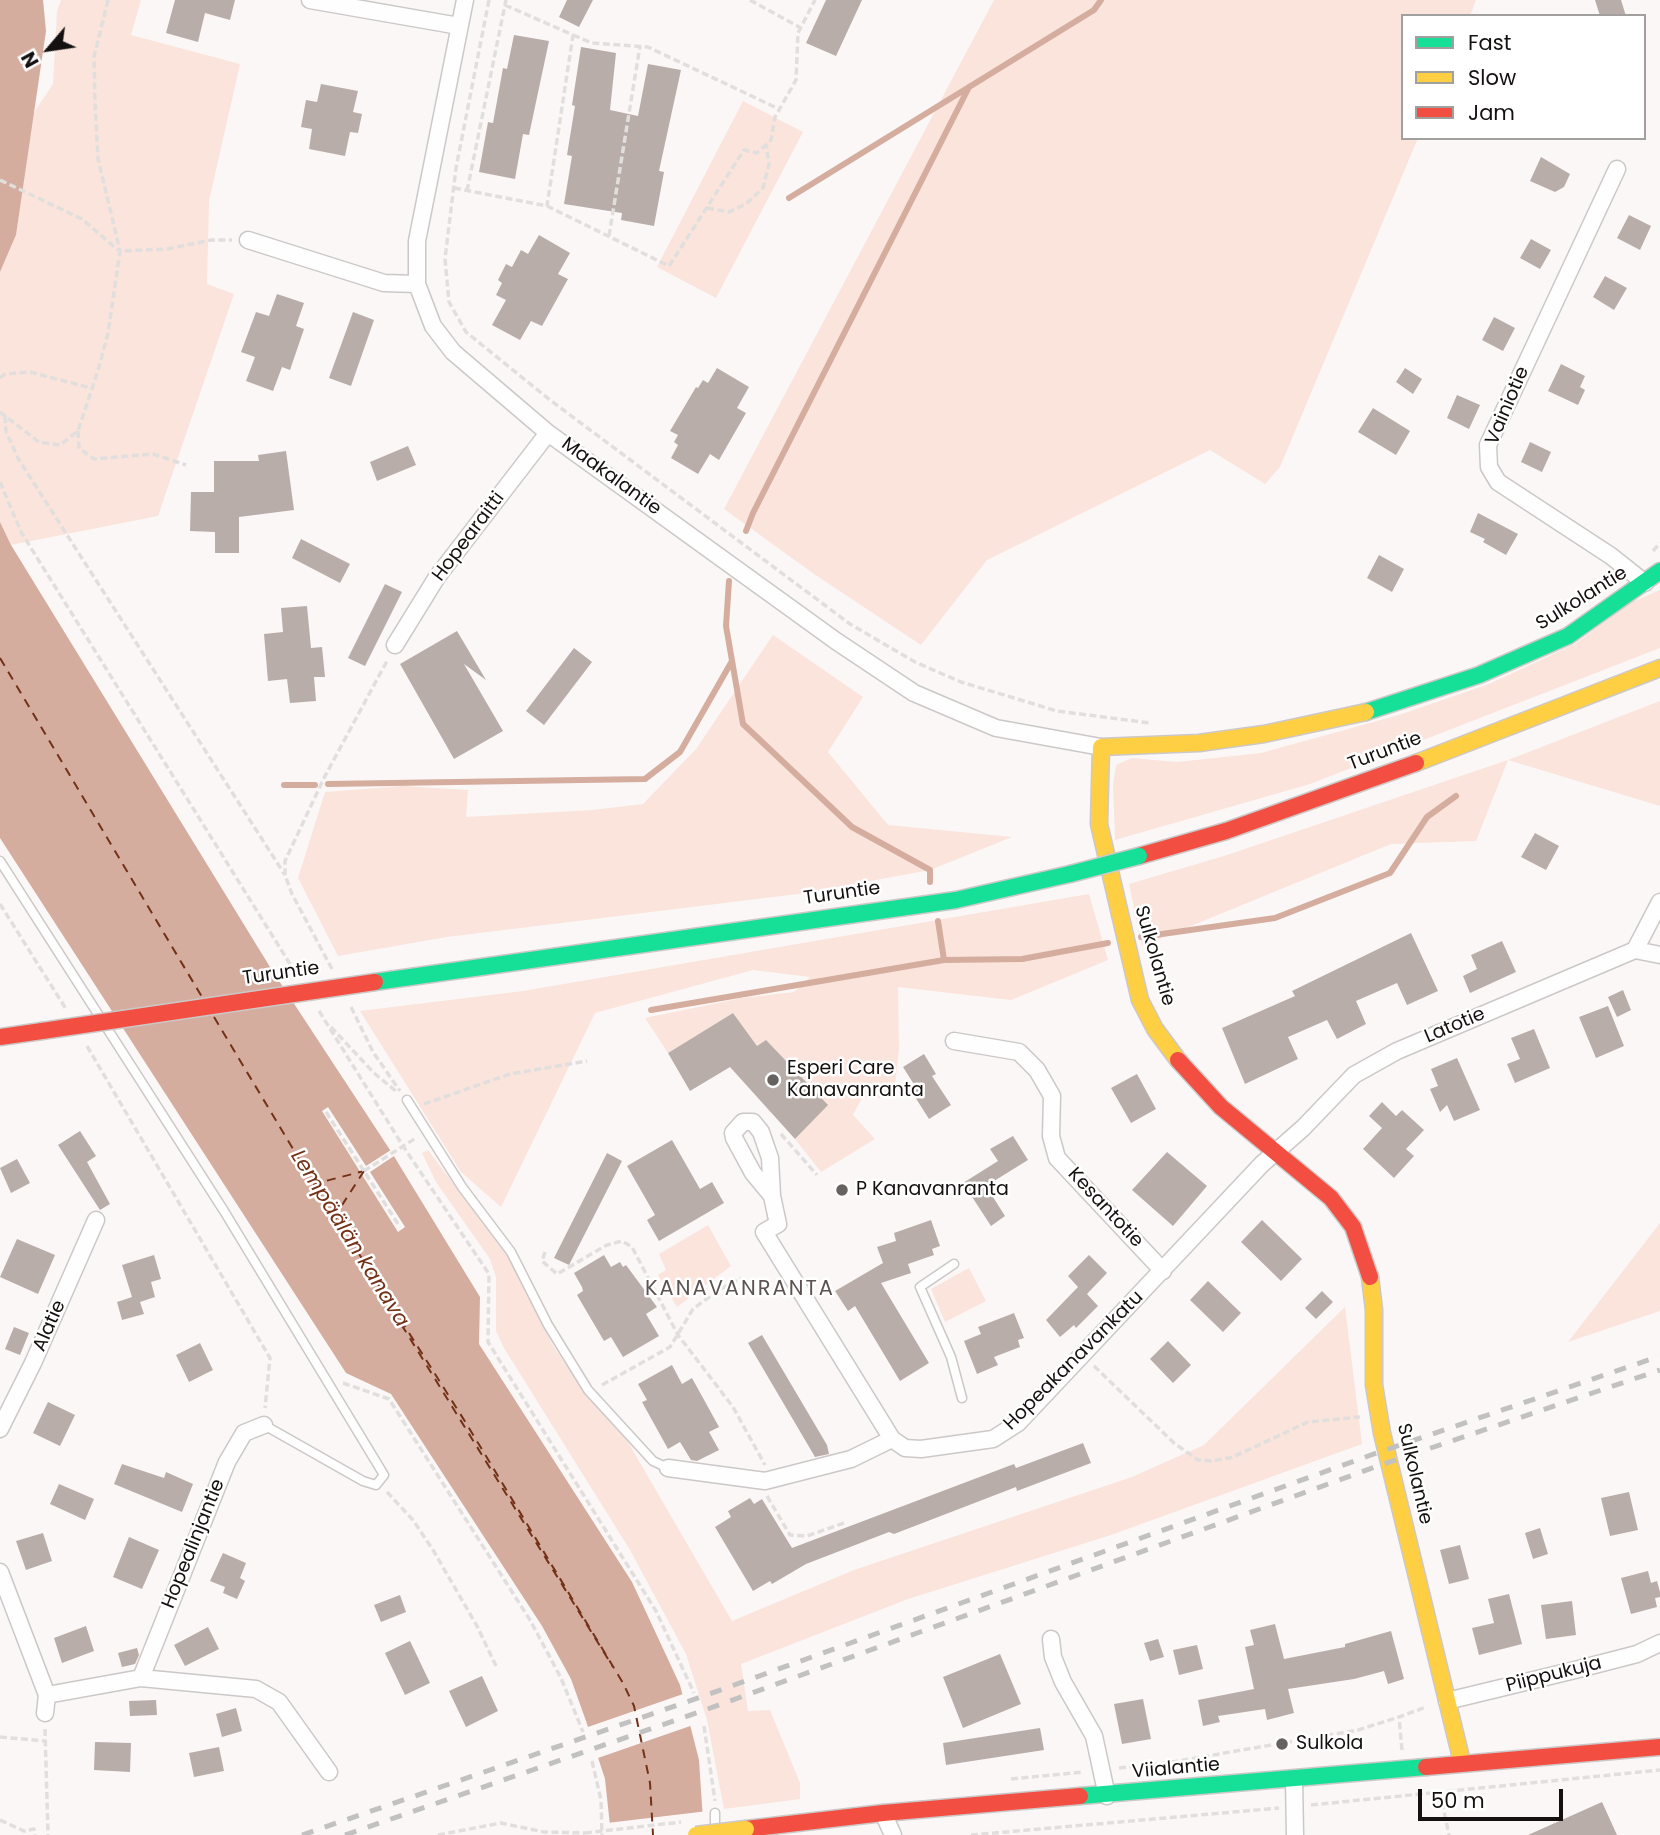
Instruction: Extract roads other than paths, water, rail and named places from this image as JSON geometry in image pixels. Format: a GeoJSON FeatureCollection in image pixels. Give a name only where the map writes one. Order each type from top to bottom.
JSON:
{"type":"FeatureCollection","features":[{"type":"Feature","properties":{"kind":"main road","name":"Sulkolantie"},"geometry":{"type":"LineString","coordinates":[[1462,1762],[1382,1433],[1374,1385],[1374,1310],[1369,1271],[1353,1227],[1331,1198],[1221,1107],[1196,1082],[1160,1038],[1140,1000],[1099,824],[1098,780],[1101,747],[1199,743],[1264,734],[1365,712],[1525,657],[1568,636],[1660,571]]}},
{"type":"Feature","properties":{"kind":"main road","name":"Turuntie"},"geometry":{"type":"LineString","coordinates":[[0,1037],[956,900],[1070,874],[1226,831],[1351,788],[1660,668]]}},
{"type":"Feature","properties":{"kind":"main road","name":"Viialantie"},"geometry":{"type":"LineString","coordinates":[[693,1828],[790,1829],[883,1813],[1660,1747]]}},
{"type":"Feature","properties":{"kind":"street"},"geometry":{"type":"LineString","coordinates":[[310,0],[458,26]]}},
{"type":"Feature","properties":{"kind":"street","name":"Maakalantie"},"geometry":{"type":"LineString","coordinates":[[465,0],[417,241],[417,284],[433,326],[453,352],[548,433],[836,641],[914,693],[996,728],[1101,747]]}},
{"type":"Feature","properties":{"kind":"street","name":"Vainiotie"},"geometry":{"type":"LineString","coordinates":[[1616,169],[1488,445],[1489,467],[1498,482],[1645,583]]}},
{"type":"Feature","properties":{"kind":"street"},"geometry":{"type":"LineString","coordinates":[[248,240],[384,283],[417,284]]}},
{"type":"Feature","properties":{"kind":"street","name":"Hopearaitti"},"geometry":{"type":"LineString","coordinates":[[395,645],[437,577],[548,433]]}},
{"type":"Feature","properties":{"kind":"street"},"geometry":{"type":"LineString","coordinates":[[1660,902],[1636,950],[1660,955]]}},
{"type":"Feature","properties":{"kind":"street","name":"Latotie"},"geometry":{"type":"LineString","coordinates":[[1277,1152],[1354,1075],[1375,1062],[1636,950]]}},
{"type":"Feature","properties":{"kind":"street","name":"Kesantotie"},"geometry":{"type":"LineString","coordinates":[[954,1041],[1019,1052],[1037,1069],[1052,1096],[1051,1136],[1057,1158],[1163,1271]]}},
{"type":"Feature","properties":{"kind":"street","name":"Hopeakanavankatu"},"geometry":{"type":"LineString","coordinates":[[892,1439],[905,1448],[921,1449],[993,1439],[1018,1423],[1262,1164],[1277,1152]]}},
{"type":"Feature","properties":{"kind":"street"},"geometry":{"type":"LineString","coordinates":[[668,1468],[766,1480],[851,1459],[892,1439],[764,1232],[778,1224],[772,1196]]}},
{"type":"Feature","properties":{"kind":"street","name":"Alatie"},"geometry":{"type":"LineString","coordinates":[[0,1429],[33,1363],[96,1220]]}},
{"type":"Feature","properties":{"kind":"street","name":"Hopealinjantie"},"geometry":{"type":"LineString","coordinates":[[141,1678],[227,1462],[244,1433],[264,1425]]}},
{"type":"Feature","properties":{"kind":"street"},"geometry":{"type":"LineString","coordinates":[[0,1572],[47,1695],[45,1713]]}},
{"type":"Feature","properties":{"kind":"street"},"geometry":{"type":"LineString","coordinates":[[1051,1639],[1053,1657],[1062,1682],[1094,1736],[1107,1796]]}},
{"type":"Feature","properties":{"kind":"street","name":"Piippukuja"},"geometry":{"type":"LineString","coordinates":[[1447,1701],[1637,1654],[1660,1643]]}},
{"type":"Feature","properties":{"kind":"street"},"geometry":{"type":"LineString","coordinates":[[47,1695],[141,1678],[256,1689],[279,1702],[330,1772]]}},
{"type":"Feature","properties":{"kind":"street"},"geometry":{"type":"LineString","coordinates":[[1294,1780],[1294,1835]]}},
{"type":"Feature","properties":{"kind":"street"},"geometry":{"type":"LineString","coordinates":[[883,1813],[893,1835]]}},
{"type":"Feature","properties":{"kind":"lane"},"geometry":{"type":"LineString","coordinates":[[0,860],[224,1211],[384,1475],[376,1485],[363,1481],[264,1425]]}},
{"type":"Feature","properties":{"kind":"lane"},"geometry":{"type":"LineString","coordinates":[[409,1104],[462,1187],[511,1252],[548,1325],[590,1392],[653,1461],[668,1468]]}},
{"type":"Feature","properties":{"kind":"lane"},"geometry":{"type":"LineString","coordinates":[[954,1264],[920,1287],[951,1357],[962,1398]]}},
{"type":"Feature","properties":{"kind":"lane"},"geometry":{"type":"LineString","coordinates":[[714,1835],[715,1813]]}},
{"type":"Feature","properties":{"kind":"water"},"geometry":{"type":"Polygon","coordinates":[[[0,0],[43,0],[46,31],[16,235],[0,272],[0,0]]]}},
{"type":"Feature","properties":{"kind":"water","name":"Lempäälän kanava"},"geometry":{"type":"Polygon","coordinates":[[[0,522],[11,545],[270,967],[392,1153],[480,1297],[479,1344],[632,1582],[680,1685],[699,1760],[704,1835],[611,1835],[605,1779],[586,1721],[571,1679],[542,1626],[391,1394],[346,1373],[0,838],[0,522]]]}},
{"type":"Feature","properties":{"kind":"waterway"},"geometry":{"type":"LineString","coordinates":[[789,198],[1094,10],[1101,0]]}},
{"type":"Feature","properties":{"kind":"waterway"},"geometry":{"type":"LineString","coordinates":[[746,531],[969,87]]}},
{"type":"Feature","properties":{"kind":"waterway"},"geometry":{"type":"LineString","coordinates":[[729,581],[726,626],[743,724],[852,827],[930,870],[930,882]]}},
{"type":"Feature","properties":{"kind":"waterway"},"geometry":{"type":"LineString","coordinates":[[328,784],[645,779],[680,752],[732,661]]}},
{"type":"Feature","properties":{"kind":"waterway"},"geometry":{"type":"LineString","coordinates":[[284,785],[315,785]]}},
{"type":"Feature","properties":{"kind":"waterway"},"geometry":{"type":"LineString","coordinates":[[1141,937],[1275,918],[1390,873],[1427,817],[1456,796]]}},
{"type":"Feature","properties":{"kind":"waterway"},"geometry":{"type":"LineString","coordinates":[[651,1010],[944,960],[938,921]]}},
{"type":"Feature","properties":{"kind":"waterway"},"geometry":{"type":"LineString","coordinates":[[944,960],[1022,959],[1108,943]]}},
{"type":"Feature","properties":{"kind":"railway"},"geometry":{"type":"LineString","coordinates":[[302,1835],[701,1697],[1371,1455],[1660,1356]]}},
{"type":"Feature","properties":{"kind":"railway"},"geometry":{"type":"LineString","coordinates":[[345,1835],[705,1710],[1375,1467],[1660,1370]]}},
{"type":"Feature","properties":{"kind":"place","name":"Esperi Care Kanavanranta"},"geometry":{"type":"Point","coordinates":[773,1080]}},
{"type":"Feature","properties":{"kind":"place","name":"P Kanavanranta"},"geometry":{"type":"Point","coordinates":[842,1190]}},
{"type":"Feature","properties":{"kind":"place","name":"Sulkola"},"geometry":{"type":"Point","coordinates":[1282,1744]}},
{"type":"Feature","properties":{"kind":"district","name":"KANAVANRANTA"},"geometry":{"type":"Point","coordinates":[740,1290]}}]}
